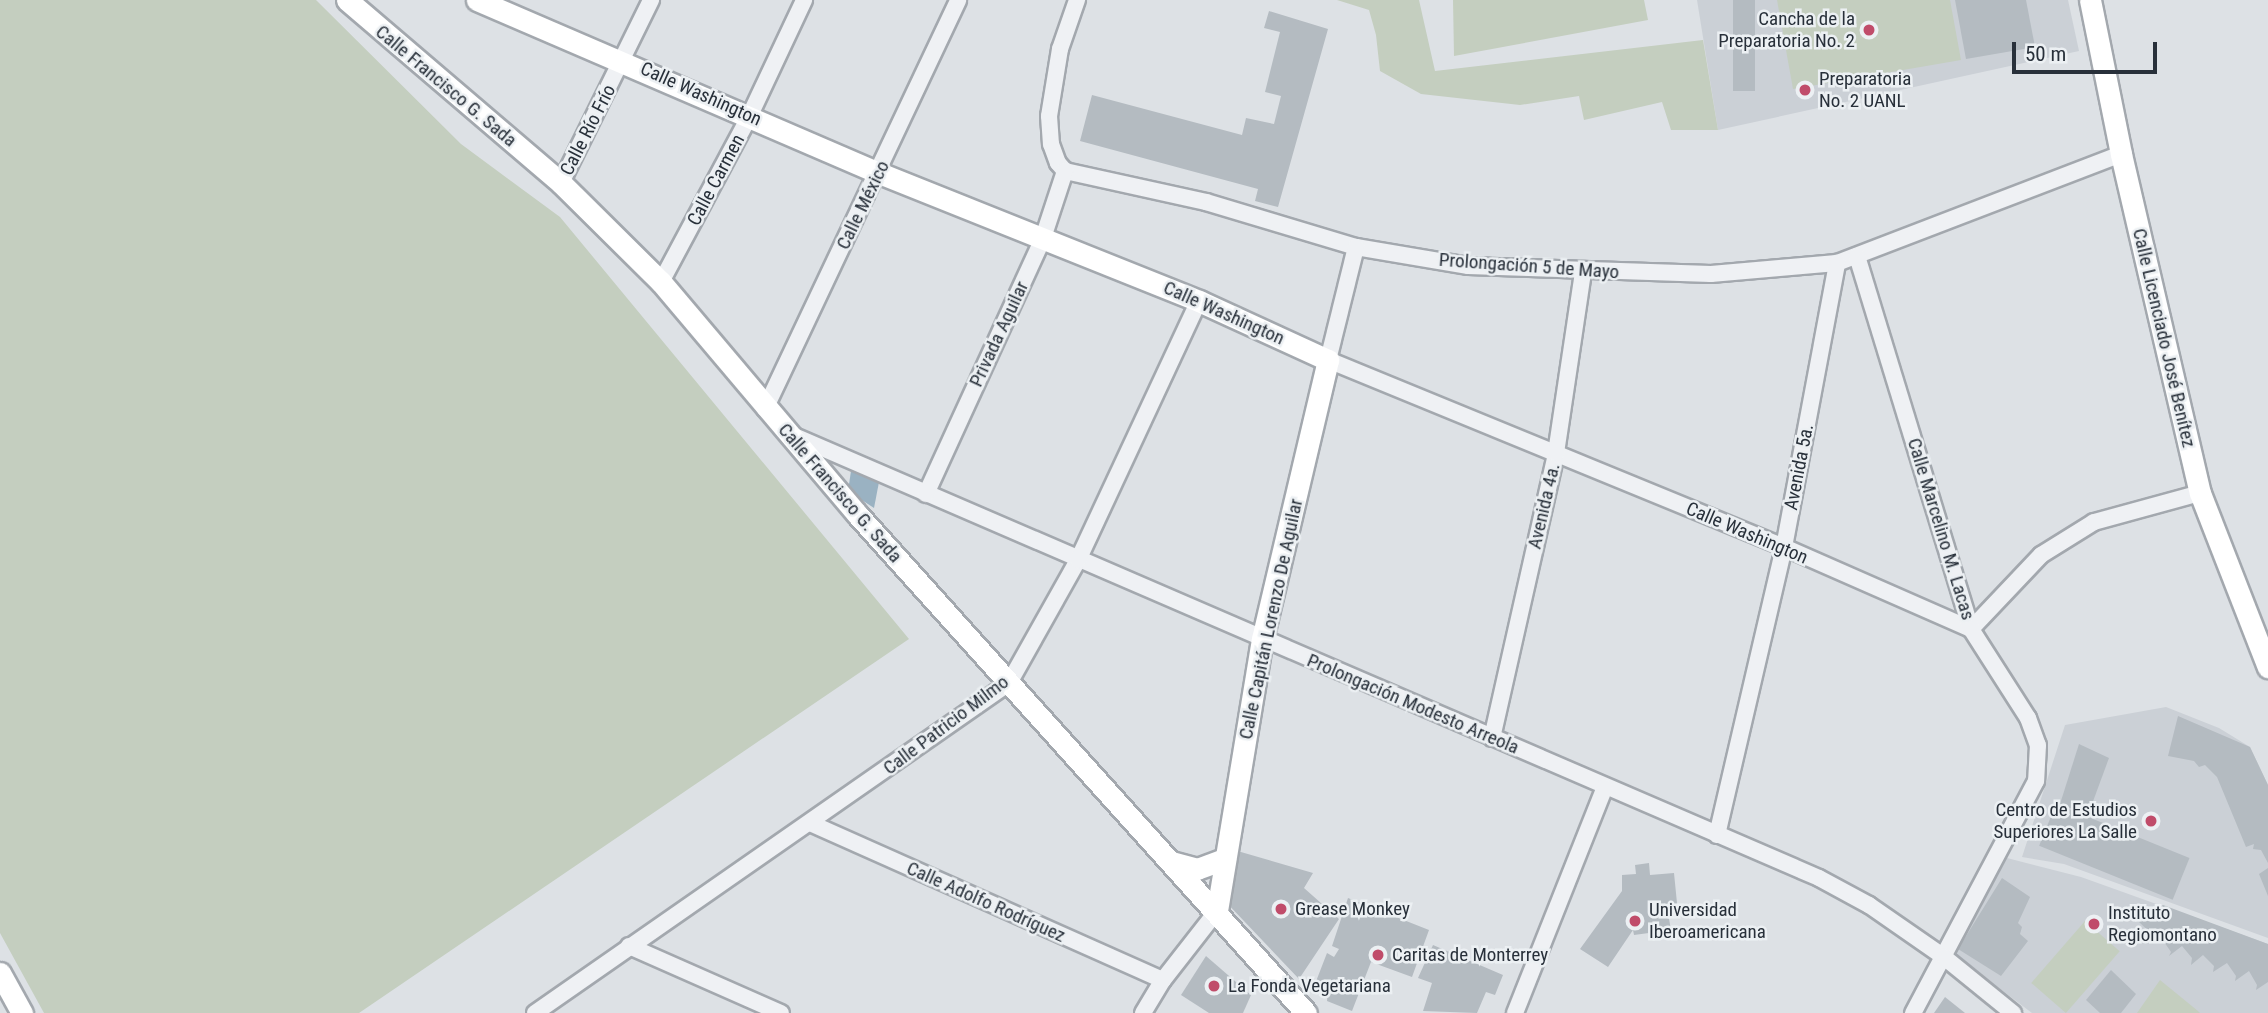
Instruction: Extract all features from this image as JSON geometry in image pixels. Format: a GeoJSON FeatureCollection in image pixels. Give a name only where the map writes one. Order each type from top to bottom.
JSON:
{"type":"FeatureCollection","features":[{"type":"Feature","properties":{"kind":"street","name":"Calle Francisco G. Sada"},"geometry":{"type":"LineString","coordinates":[[347,0],[561,183],[661,282],[765,409],[790,434],[857,514],[1306,1013]]}},
{"type":"Feature","properties":{"kind":"street","name":"Calle Washington"},"geometry":{"type":"LineString","coordinates":[[477,0],[750,115],[879,173],[1199,301],[1328,360],[1784,547],[1971,629]]}},
{"type":"Feature","properties":{"kind":"street","name":"Calle Río Frío"},"geometry":{"type":"LineString","coordinates":[[561,183],[652,0]]}},
{"type":"Feature","properties":{"kind":"street","name":"Calle Carmen"},"geometry":{"type":"LineString","coordinates":[[661,282],[750,115],[804,0]]}},
{"type":"Feature","properties":{"kind":"street","name":"Calle México"},"geometry":{"type":"LineString","coordinates":[[765,409],[879,173],[958,0]]}},
{"type":"Feature","properties":{"kind":"street"},"geometry":{"type":"LineString","coordinates":[[1065,171],[1058,163],[1051,144],[1049,116],[1060,49],[1077,0]]}},
{"type":"Feature","properties":{"kind":"street","name":"Calle Licenciado José Benítez"},"geometry":{"type":"LineString","coordinates":[[2090,0],[2121,154],[2200,493],[2268,667]]}},
{"type":"Feature","properties":{"kind":"street","name":"Prolongación 5 de Mayo"},"geometry":{"type":"LineString","coordinates":[[1065,171],[1206,202],[1356,247],[1468,266],[1583,272],[1711,274],[1837,263],[2121,154]]}},
{"type":"Feature","properties":{"kind":"street","name":"Privada Aguilar"},"geometry":{"type":"LineString","coordinates":[[926,494],[1042,238],[1065,171]]}},
{"type":"Feature","properties":{"kind":"street","name":"Calle Capitán Lorenzo De Aguilar"},"geometry":{"type":"LineString","coordinates":[[1143,1013],[1163,980],[1217,911],[1262,639],[1356,247]]}},
{"type":"Feature","properties":{"kind":"street","name":"Calle Marcelino M. Lacas"},"geometry":{"type":"LineString","coordinates":[[1857,256],[1971,629],[2028,718],[2038,745],[2036,781],[1913,1013]]}},
{"type":"Feature","properties":{"kind":"street","name":"Avenida 5a."},"geometry":{"type":"LineString","coordinates":[[1717,835],[1784,547],[1837,263]]}},
{"type":"Feature","properties":{"kind":"street","name":"Avenida 4a."},"geometry":{"type":"LineString","coordinates":[[1492,738],[1556,453],[1583,272]]}},
{"type":"Feature","properties":{"kind":"street","name":"Calle Patricio Milmo"},"geometry":{"type":"LineString","coordinates":[[535,1013],[1009,682],[1078,560],[1199,301]]}},
{"type":"Feature","properties":{"kind":"street","name":"Prolongación Modesto Arreola"},"geometry":{"type":"LineString","coordinates":[[790,434],[1819,878],[1869,905],[1944,957],[2013,1013]]}},
{"type":"Feature","properties":{"kind":"street"},"geometry":{"type":"LineString","coordinates":[[1971,629],[2041,555],[2094,522],[2200,493]]}},
{"type":"Feature","properties":{"kind":"street"},"geometry":{"type":"LineString","coordinates":[[1515,1013],[1605,787]]}},
{"type":"Feature","properties":{"kind":"street","name":"Calle Adolfo Rodríguez"},"geometry":{"type":"LineString","coordinates":[[810,823],[1163,980]]}},
{"type":"Feature","properties":{"kind":"street"},"geometry":{"type":"LineString","coordinates":[[1169,861],[1198,869],[1225,859]]}},
{"type":"Feature","properties":{"kind":"street"},"geometry":{"type":"LineString","coordinates":[[629,946],[781,1013]]}},
{"type":"Feature","properties":{"kind":"street"},"geometry":{"type":"LineString","coordinates":[[0,973],[22,1013]]}},
{"type":"Feature","properties":{"kind":"shaded area","name":"Preparatoria No. 2 UANL"},"geometry":{"type":"Polygon","coordinates":[[[1697,0],[2068,0],[2079,51],[1718,130],[1697,0]]]}},
{"type":"Feature","properties":{"kind":"shaded area","name":"Centro de Estudios Superiores La Salle"},"geometry":{"type":"Polygon","coordinates":[[[2166,707],[2219,728],[2250,747],[2268,785],[2268,938],[2064,864],[2022,857],[2065,725],[2166,707]]]}},
{"type":"Feature","properties":{"kind":"shaded area","name":"Instituto Regiomontano"},"geometry":{"type":"Polygon","coordinates":[[[2007,858],[2081,877],[2268,944],[2268,1013],[2032,1013],[1955,955],[2007,858]]]}},
{"type":"Feature","properties":{"kind":"green space"},"geometry":{"type":"Polygon","coordinates":[[[0,0],[316,0],[461,144],[560,217],[909,639],[359,1013],[44,1013],[0,933],[0,0]]]}},
{"type":"Feature","properties":{"kind":"green space"},"geometry":{"type":"Polygon","coordinates":[[[1337,0],[1419,0],[1435,71],[1703,40],[1718,130],[1671,130],[1662,102],[1584,120],[1579,96],[1520,105],[1421,94],[1380,71],[1376,35],[1369,10],[1337,0]]]}},
{"type":"Feature","properties":{"kind":"green space"},"geometry":{"type":"Polygon","coordinates":[[[1453,0],[1644,0],[1648,20],[1454,56],[1453,0]]]}},
{"type":"Feature","properties":{"kind":"green space","name":"Cancha de la Preparatoria No. 2"},"geometry":{"type":"Polygon","coordinates":[[[1777,0],[1950,0],[1961,60],[1793,89],[1777,0]]]}},
{"type":"Feature","properties":{"kind":"green space"},"geometry":{"type":"Polygon","coordinates":[[[2085,921],[2120,951],[2066,1013],[2031,983],[2085,921]]]}},
{"type":"Feature","properties":{"kind":"green space"},"geometry":{"type":"Polygon","coordinates":[[[2160,980],[2198,1011],[2200,1013],[2137,1013],[2160,980]]]}},
{"type":"Feature","properties":{"kind":"water"},"geometry":{"type":"Polygon","coordinates":[[[851,471],[879,482],[874,508],[848,491],[851,471]]]}},
{"type":"Feature","properties":{"kind":"building"},"geometry":{"type":"Polygon","coordinates":[[[1733,0],[1755,0],[1755,91],[1733,91],[1733,0]]]}},
{"type":"Feature","properties":{"kind":"building"},"geometry":{"type":"Polygon","coordinates":[[[1955,0],[2026,0],[2035,47],[1966,59],[1955,0]]]}},
{"type":"Feature","properties":{"kind":"building"},"geometry":{"type":"Polygon","coordinates":[[[1269,11],[1328,29],[1278,207],[1255,201],[1258,189],[1080,141],[1092,95],[1242,135],[1246,118],[1274,124],[1281,96],[1265,92],[1280,32],[1264,28],[1269,11]]]}},
{"type":"Feature","properties":{"kind":"building"},"geometry":{"type":"Polygon","coordinates":[[[2178,716],[2250,747],[2268,785],[2268,863],[2261,850],[2253,849],[2254,844],[2246,847],[2217,777],[2205,765],[2199,767],[2194,761],[2168,756],[2178,716]]]}},
{"type":"Feature","properties":{"kind":"building"},"geometry":{"type":"Polygon","coordinates":[[[2079,744],[2109,758],[2088,815],[2060,804],[2079,744]]]}},
{"type":"Feature","properties":{"kind":"building"},"geometry":{"type":"Polygon","coordinates":[[[2056,804],[2190,858],[2173,900],[2039,846],[2056,804]]]}},
{"type":"Feature","properties":{"kind":"building","name":"Grease Monkey"},"geometry":{"type":"Polygon","coordinates":[[[1234,850],[1313,873],[1304,888],[1339,919],[1299,979],[1224,900],[1234,850]]]}},
{"type":"Feature","properties":{"kind":"building","name":"Universidad Iberoamericana"},"geometry":{"type":"Polygon","coordinates":[[[1649,863],[1650,875],[1674,873],[1678,913],[1668,913],[1671,930],[1634,935],[1633,930],[1608,967],[1580,949],[1622,891],[1622,875],[1636,874],[1635,865],[1649,863]]]}},
{"type":"Feature","properties":{"kind":"building"},"geometry":{"type":"Polygon","coordinates":[[[2268,868],[2268,896],[2259,874],[2268,868]]]}},
{"type":"Feature","properties":{"kind":"building"},"geometry":{"type":"Polygon","coordinates":[[[2002,878],[2030,897],[2018,923],[2022,927],[2020,934],[2028,941],[2001,976],[1958,949],[2002,878]]]}},
{"type":"Feature","properties":{"kind":"building","name":"Caritas de Monterrey"},"geometry":{"type":"Polygon","coordinates":[[[1348,898],[1429,930],[1412,977],[1371,962],[1352,1011],[1327,1001],[1328,990],[1315,984],[1327,953],[1334,957],[1339,949],[1332,946],[1348,898]]]}},
{"type":"Feature","properties":{"kind":"building"},"geometry":{"type":"Polygon","coordinates":[[[2163,905],[2268,944],[2268,982],[2256,990],[2257,985],[2249,971],[2235,981],[2236,976],[2227,963],[2213,972],[2214,966],[2203,955],[2191,965],[2192,958],[2182,946],[2169,956],[2171,952],[2160,936],[2156,938],[2139,922],[2163,905]]]}},
{"type":"Feature","properties":{"kind":"building"},"geometry":{"type":"Polygon","coordinates":[[[1433,945],[1503,975],[1495,995],[1486,992],[1477,1013],[1423,1011],[1432,983],[1418,978],[1433,945]]]}},
{"type":"Feature","properties":{"kind":"building","name":"La Fonda Vegetariana"},"geometry":{"type":"Polygon","coordinates":[[[1206,956],[1251,995],[1243,1013],[1209,1013],[1181,995],[1206,956]]]}},
{"type":"Feature","properties":{"kind":"building"},"geometry":{"type":"Polygon","coordinates":[[[2111,970],[2136,994],[2121,1013],[2100,1013],[2086,1000],[2111,970]]]}},
{"type":"Feature","properties":{"kind":"building"},"geometry":{"type":"Polygon","coordinates":[[[1945,997],[1965,1013],[1934,1013],[1945,997]]]}},
{"type":"Feature","properties":{"kind":"place","name":"Cancha de la Preparatoria No. 2"},"geometry":{"type":"Point","coordinates":[1869,30]}},
{"type":"Feature","properties":{"kind":"place","name":"Preparatoria No. 2 UANL"},"geometry":{"type":"Point","coordinates":[1805,90]}},
{"type":"Feature","properties":{"kind":"place","name":"Centro de Estudios Superiores La Salle"},"geometry":{"type":"Point","coordinates":[2151,821]}},
{"type":"Feature","properties":{"kind":"place","name":"Grease Monkey"},"geometry":{"type":"Point","coordinates":[1281,909]}},
{"type":"Feature","properties":{"kind":"place","name":"Universidad Iberoamericana"},"geometry":{"type":"Point","coordinates":[1635,921]}},
{"type":"Feature","properties":{"kind":"place","name":"Instituto Regiomontano"},"geometry":{"type":"Point","coordinates":[2094,924]}},
{"type":"Feature","properties":{"kind":"place","name":"Caritas de Monterrey"},"geometry":{"type":"Point","coordinates":[1378,955]}},
{"type":"Feature","properties":{"kind":"place","name":"La Fonda Vegetariana"},"geometry":{"type":"Point","coordinates":[1214,986]}}]}
